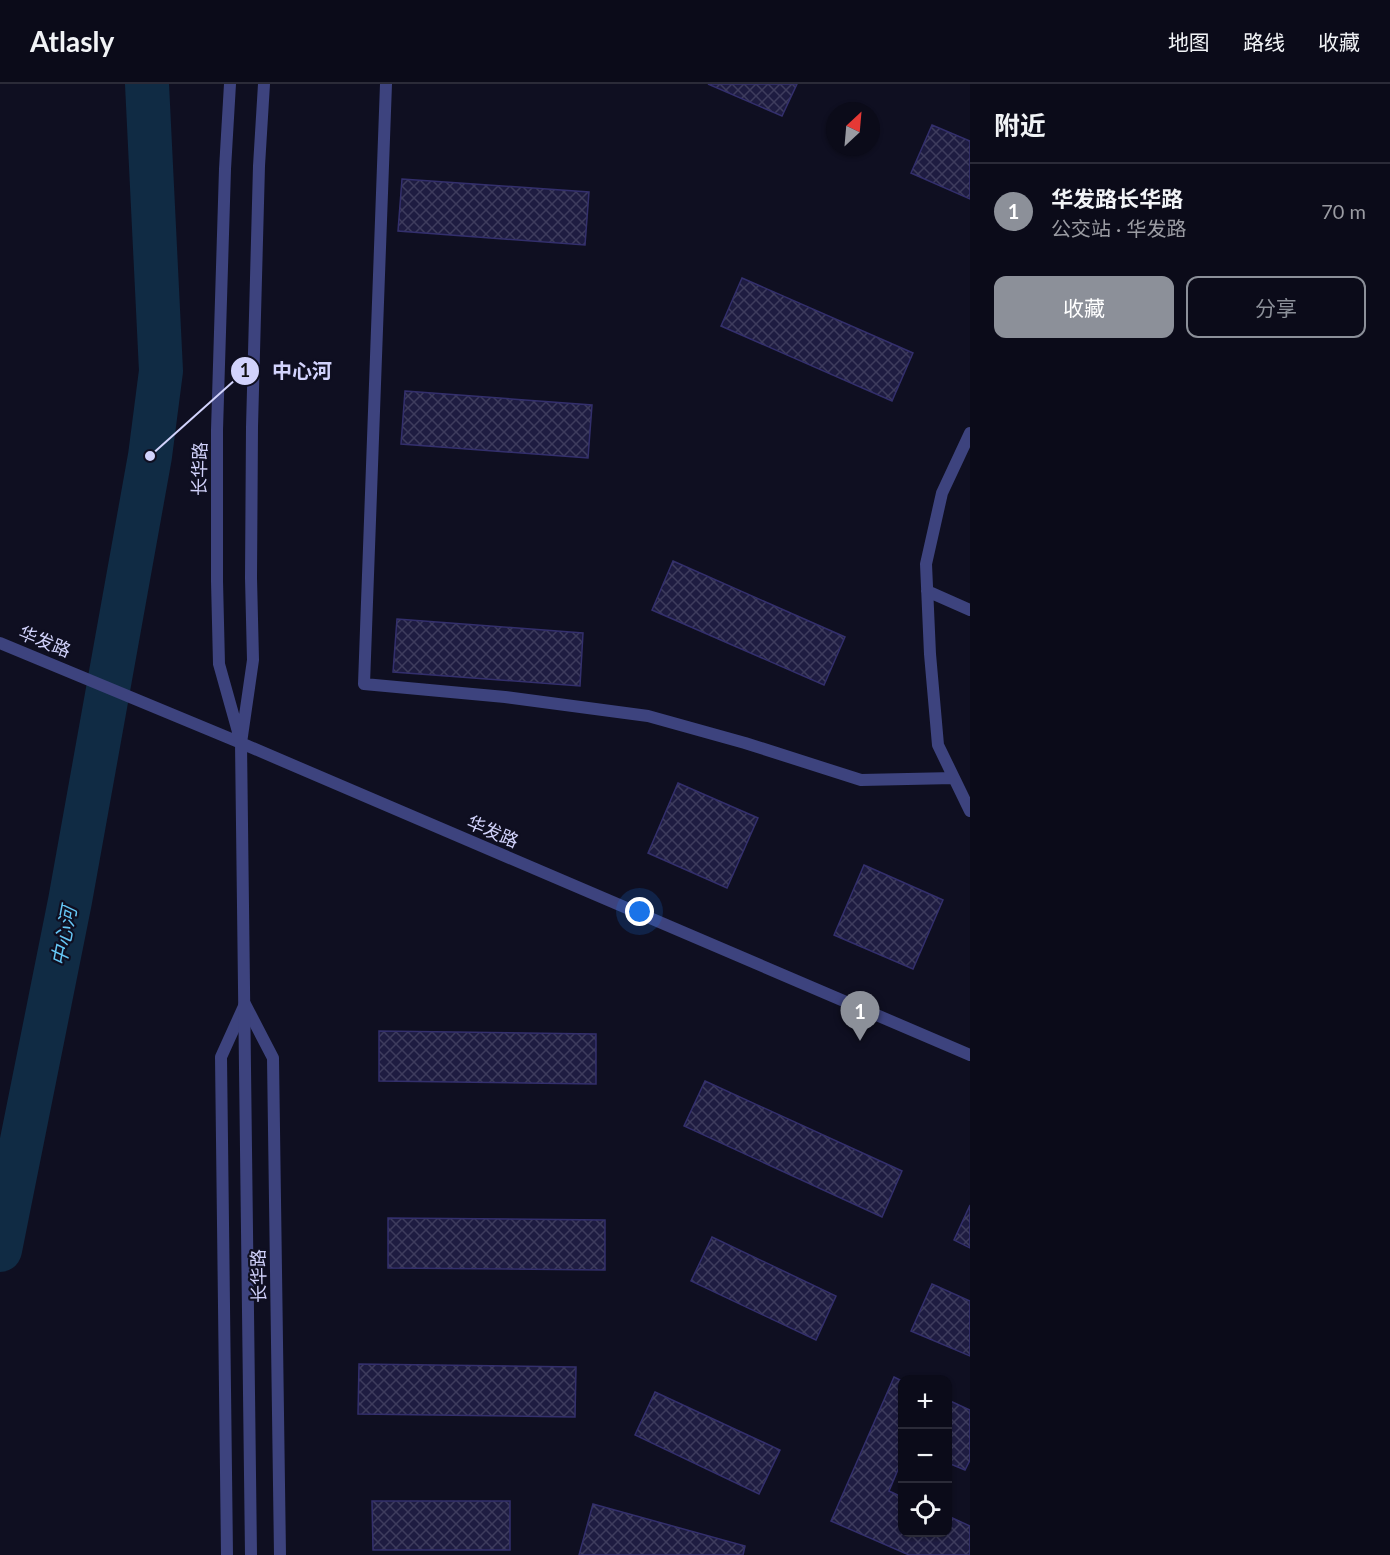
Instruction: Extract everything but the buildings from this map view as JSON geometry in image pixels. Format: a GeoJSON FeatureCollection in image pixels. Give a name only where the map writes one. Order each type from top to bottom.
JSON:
{"type":"FeatureCollection","features":[{"type":"Feature","properties":{"kind":"street","name":"长华路"},"geometry":{"type":"LineString","coordinates":[[230,84],[225,169],[218,430],[217,580],[219,664],[241,743]]}},
{"type":"Feature","properties":{"kind":"street","name":"长华路"},"geometry":{"type":"LineString","coordinates":[[251,1555],[241,743],[253,660],[252,427],[259,166],[264,84]]}},
{"type":"Feature","properties":{"kind":"street"},"geometry":{"type":"LineString","coordinates":[[387,84],[364,684],[505,697],[648,716],[745,743],[861,780],[954,778]]}},
{"type":"Feature","properties":{"kind":"street"},"geometry":{"type":"LineString","coordinates":[[970,433],[942,493],[926,564],[930,654],[938,745],[970,811]]}},
{"type":"Feature","properties":{"kind":"street"},"geometry":{"type":"LineString","coordinates":[[927,591],[970,610]]}},
{"type":"Feature","properties":{"kind":"street","name":"华发路"},"geometry":{"type":"LineString","coordinates":[[0,643],[166,711],[970,1055]]}},
{"type":"Feature","properties":{"kind":"street","name":"长华路"},"geometry":{"type":"LineString","coordinates":[[227,1555],[221,1057],[245,1004]]}},
{"type":"Feature","properties":{"kind":"street","name":"长华路"},"geometry":{"type":"LineString","coordinates":[[245,1004],[273,1058],[280,1555]]}},
{"type":"Feature","properties":{"kind":"waterway","name":"中心河"},"geometry":{"type":"LineString","coordinates":[[0,1250],[70,901],[150,456],[161,371],[147,84]]}},
{"type":"Feature","properties":{"kind":"place","name":"中心河"},"geometry":{"type":"Point","coordinates":[150,456]}},
{"type":"Feature","properties":{"kind":"place","name":"华发路长华路"},"geometry":{"type":"Point","coordinates":[860,1041]}}]}
